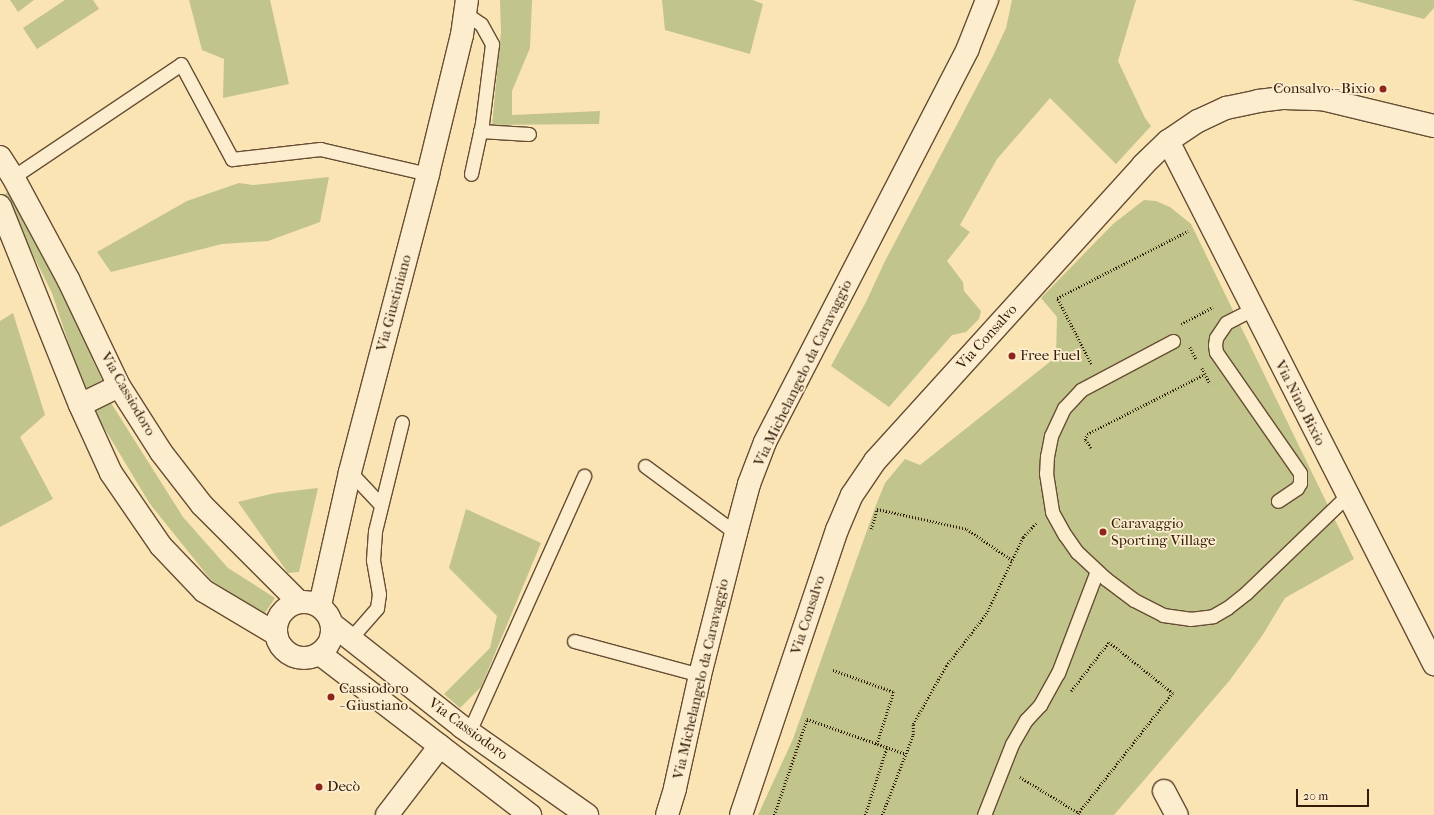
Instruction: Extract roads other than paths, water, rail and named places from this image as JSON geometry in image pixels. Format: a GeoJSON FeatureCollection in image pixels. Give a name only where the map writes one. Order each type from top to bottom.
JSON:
{"type":"FeatureCollection","features":[{"type":"Feature","properties":{"kind":"main road","name":"Via Michelangelo da Caravaggio"},"geometry":{"type":"LineString","coordinates":[[667,815],[675,788],[700,675],[736,533],[749,484],[765,442],[968,48],[987,0]]}},
{"type":"Feature","properties":{"kind":"main road","name":"Via Giustiniano"},"geometry":{"type":"LineString","coordinates":[[320,605],[350,472],[428,174],[462,35],[466,6]]}},
{"type":"Feature","properties":{"kind":"main road","name":"Via Consalvo"},"geometry":{"type":"LineString","coordinates":[[741,815],[837,530],[852,495],[875,461],[1143,165],[1168,141],[1198,121],[1226,108],[1258,101],[1284,98],[1322,99],[1434,126]]}},
{"type":"Feature","properties":{"kind":"main road","name":"Via Nino Bixio"},"geometry":{"type":"LineString","coordinates":[[1168,141],[1434,664]]}},
{"type":"Feature","properties":{"kind":"main road","name":"Via Cassiodoro"},"geometry":{"type":"LineString","coordinates":[[0,157],[13,177],[68,279],[119,386],[161,452],[202,505],[298,601]]}},
{"type":"Feature","properties":{"kind":"main road"},"geometry":{"type":"LineString","coordinates":[[0,206],[80,405],[112,472],[161,546],[204,592],[276,634]]}},
{"type":"Feature","properties":{"kind":"main road"},"geometry":{"type":"LineString","coordinates":[[80,405],[119,386]]}},
{"type":"Feature","properties":{"kind":"main road"},"geometry":{"type":"LineString","coordinates":[[298,601],[311,601],[320,605],[330,616],[333,625],[333,635],[329,644],[320,654],[310,658],[301,658],[291,655],[280,644],[276,634],[277,621],[282,612],[289,605],[298,601]]}},
{"type":"Feature","properties":{"kind":"main road","name":"Via Cassiodoro"},"geometry":{"type":"LineString","coordinates":[[333,625],[469,732],[587,815]]}},
{"type":"Feature","properties":{"kind":"main road","name":"Via Cassiodoro"},"geometry":{"type":"LineString","coordinates":[[320,654],[530,815]]}},
{"type":"Feature","properties":{"kind":"main road"},"geometry":{"type":"LineString","coordinates":[[387,815],[440,746]]}},
{"type":"Feature","properties":{"kind":"main road"},"geometry":{"type":"LineString","coordinates":[[1164,791],[1177,815]]}},
{"type":"Feature","properties":{"kind":"lane"},"geometry":{"type":"LineString","coordinates":[[466,6],[481,24],[492,44],[480,131],[471,174]]}},
{"type":"Feature","properties":{"kind":"lane"},"geometry":{"type":"LineString","coordinates":[[13,177],[181,64],[232,159],[320,149],[428,174]]}},
{"type":"Feature","properties":{"kind":"lane"},"geometry":{"type":"LineString","coordinates":[[480,131],[529,134]]}},
{"type":"Feature","properties":{"kind":"lane"},"geometry":{"type":"LineString","coordinates":[[1253,309],[1226,323],[1216,338],[1215,345],[1216,352],[1300,473],[1300,483],[1297,488],[1278,501]]}},
{"type":"Feature","properties":{"kind":"lane"},"geometry":{"type":"LineString","coordinates":[[1173,341],[1081,390],[1069,402],[1053,431],[1047,456],[1046,473],[1051,505],[1058,522],[1072,544],[1097,571],[1130,598],[1163,615],[1190,619],[1213,616],[1227,608],[1246,593],[1348,495]]}},
{"type":"Feature","properties":{"kind":"lane"},"geometry":{"type":"LineString","coordinates":[[350,639],[377,608],[379,594],[373,560],[375,531],[402,422]]}},
{"type":"Feature","properties":{"kind":"lane"},"geometry":{"type":"LineString","coordinates":[[645,466],[736,533]]}},
{"type":"Feature","properties":{"kind":"lane"},"geometry":{"type":"LineString","coordinates":[[350,472],[381,505]]}},
{"type":"Feature","properties":{"kind":"lane"},"geometry":{"type":"LineString","coordinates":[[469,732],[584,476]]}},
{"type":"Feature","properties":{"kind":"lane"},"geometry":{"type":"LineString","coordinates":[[984,815],[1002,766],[1012,744],[1026,720],[1040,704],[1058,673],[1097,571]]}},
{"type":"Feature","properties":{"kind":"lane"},"geometry":{"type":"LineString","coordinates":[[574,640],[700,675]]}},
{"type":"Feature","properties":{"kind":"place","name":"Consalvo - Bixio"},"geometry":{"type":"Point","coordinates":[1383,89]}},
{"type":"Feature","properties":{"kind":"place","name":"Free Fuel"},"geometry":{"type":"Point","coordinates":[1012,356]}},
{"type":"Feature","properties":{"kind":"place","name":"Caravaggio Sporting Village"},"geometry":{"type":"Point","coordinates":[1103,532]}},
{"type":"Feature","properties":{"kind":"place","name":"Cassiodoro - Giustiano"},"geometry":{"type":"Point","coordinates":[331,697]}},
{"type":"Feature","properties":{"kind":"place","name":"Decò"},"geometry":{"type":"Point","coordinates":[319,787]}}]}
